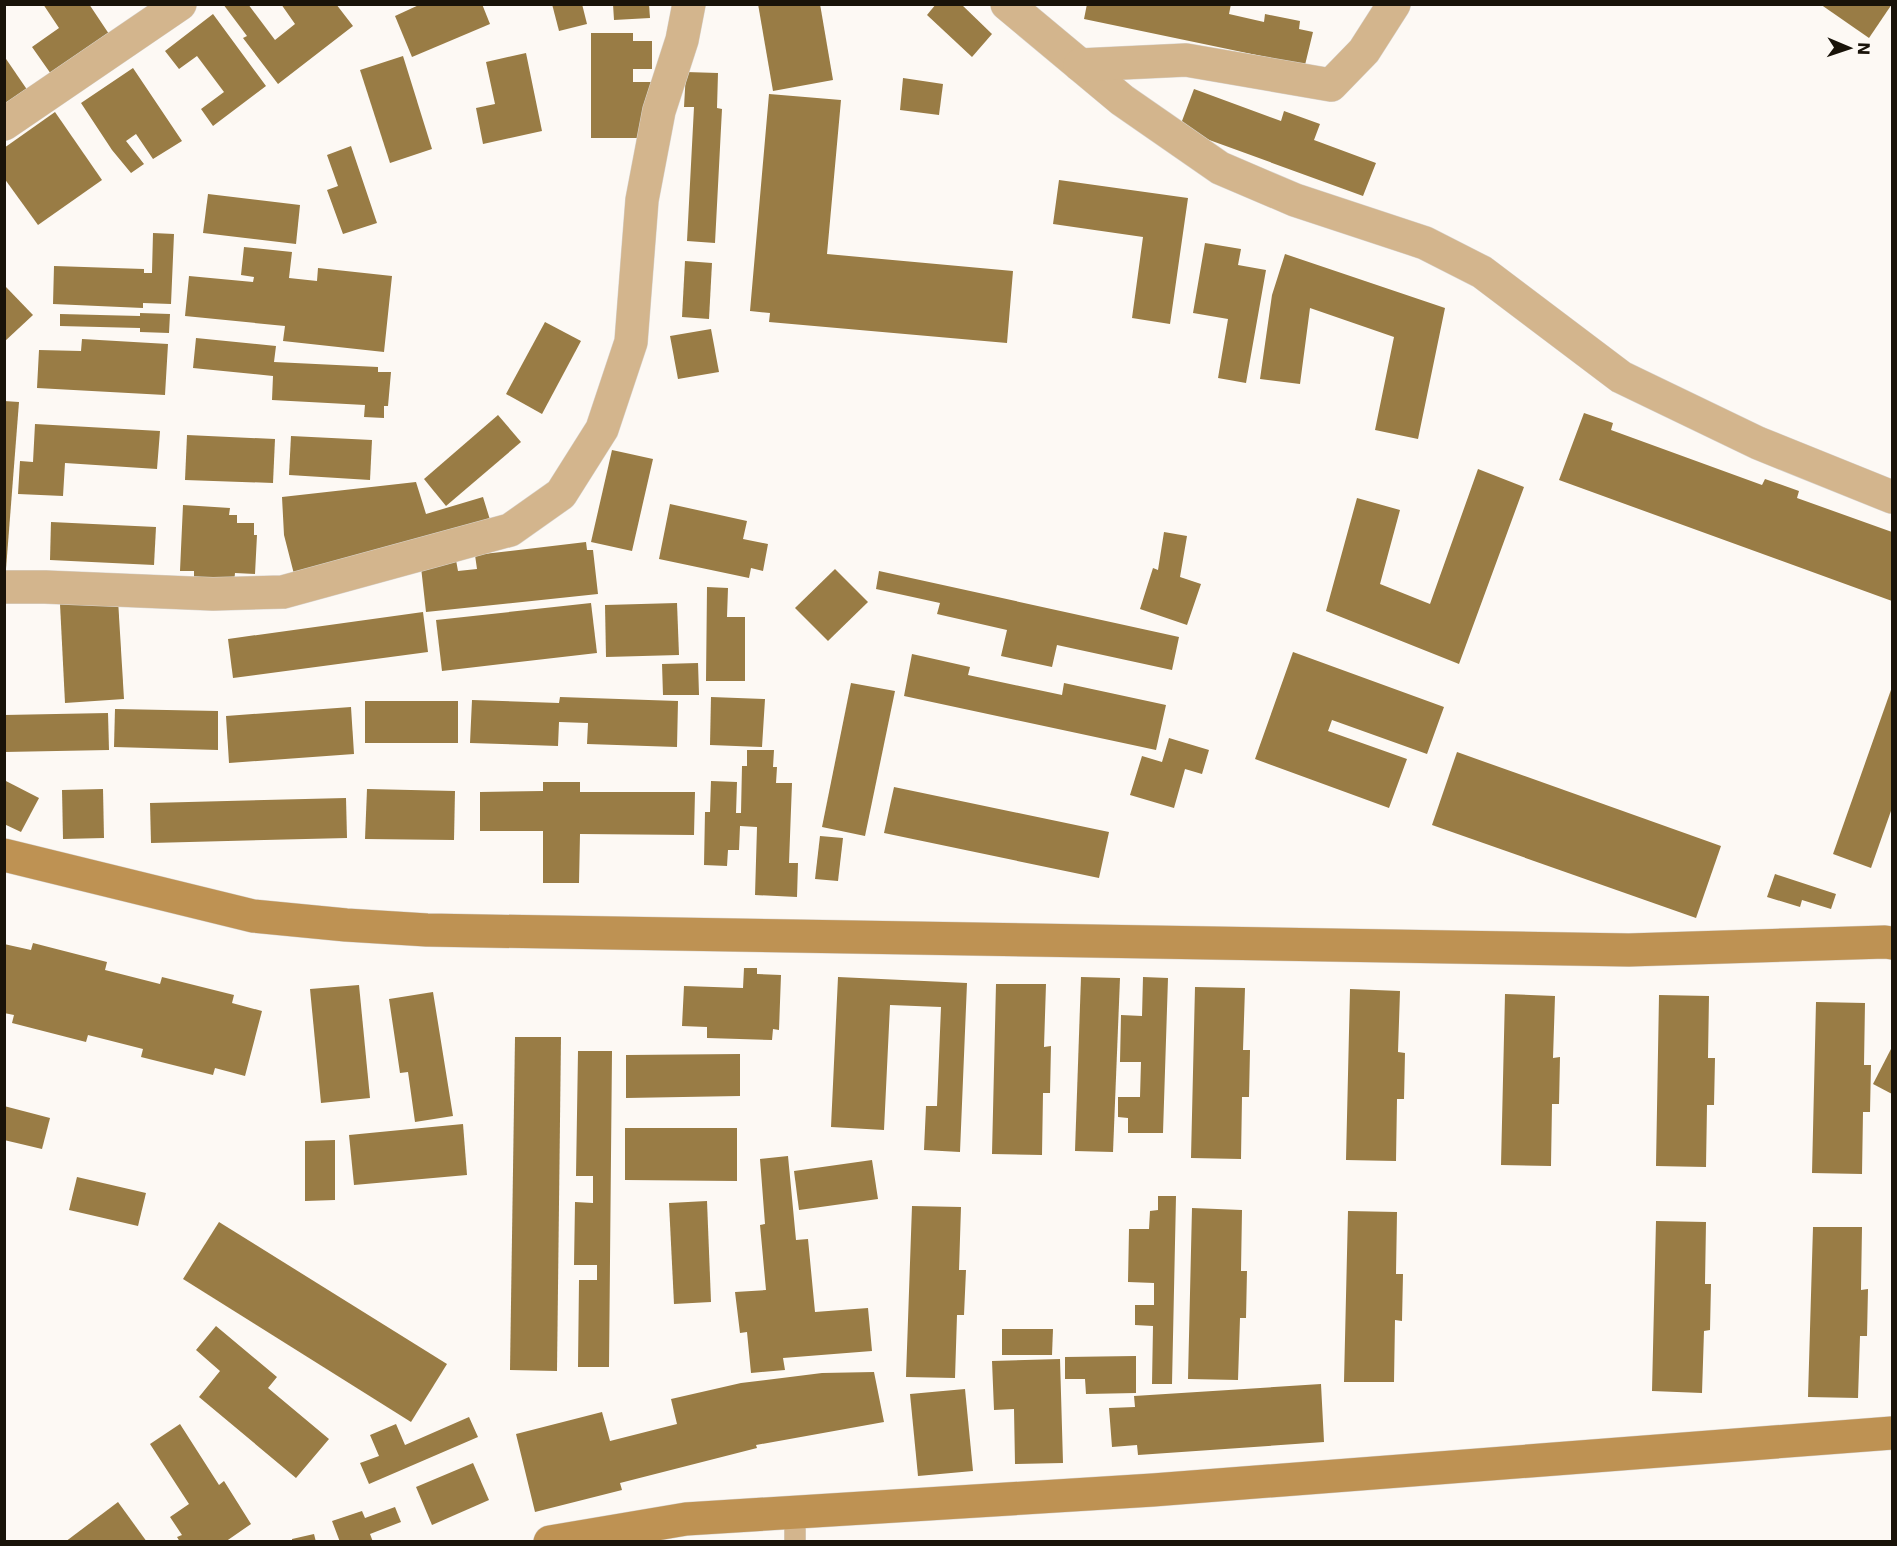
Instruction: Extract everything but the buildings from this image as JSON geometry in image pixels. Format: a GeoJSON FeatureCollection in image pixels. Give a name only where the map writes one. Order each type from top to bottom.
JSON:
{"type":"FeatureCollection","features":[{"type":"Feature","properties":{"kind":"street"},"geometry":{"type":"LineString","coordinates":[[4,124],[180,4]]}},
{"type":"Feature","properties":{"kind":"street"},"geometry":{"type":"LineString","coordinates":[[4,587],[45,586],[213,594],[283,592],[510,530],[561,494],[602,429],[630,342],[642,200],[659,111],[682,40],[688,4]]}},
{"type":"Feature","properties":{"kind":"street"},"geometry":{"type":"LineString","coordinates":[[1007,4],[1122,100],[1220,168],[1295,200],[1425,243],[1482,272],[1621,377],[1758,443],[1893,497]]}},
{"type":"Feature","properties":{"kind":"street"},"geometry":{"type":"LineString","coordinates":[[1080,65],[1186,60],[1331,85],[1364,51],[1394,4]]}},
{"type":"Feature","properties":{"kind":"street"},"geometry":{"type":"LineString","coordinates":[[4,855],[253,916],[427,930],[1629,950],[1893,943]]}},
{"type":"Feature","properties":{"kind":"street"},"geometry":{"type":"LineString","coordinates":[[550,1542],[686,1520],[795,1527],[1153,1490],[1893,1433]]}}]}
